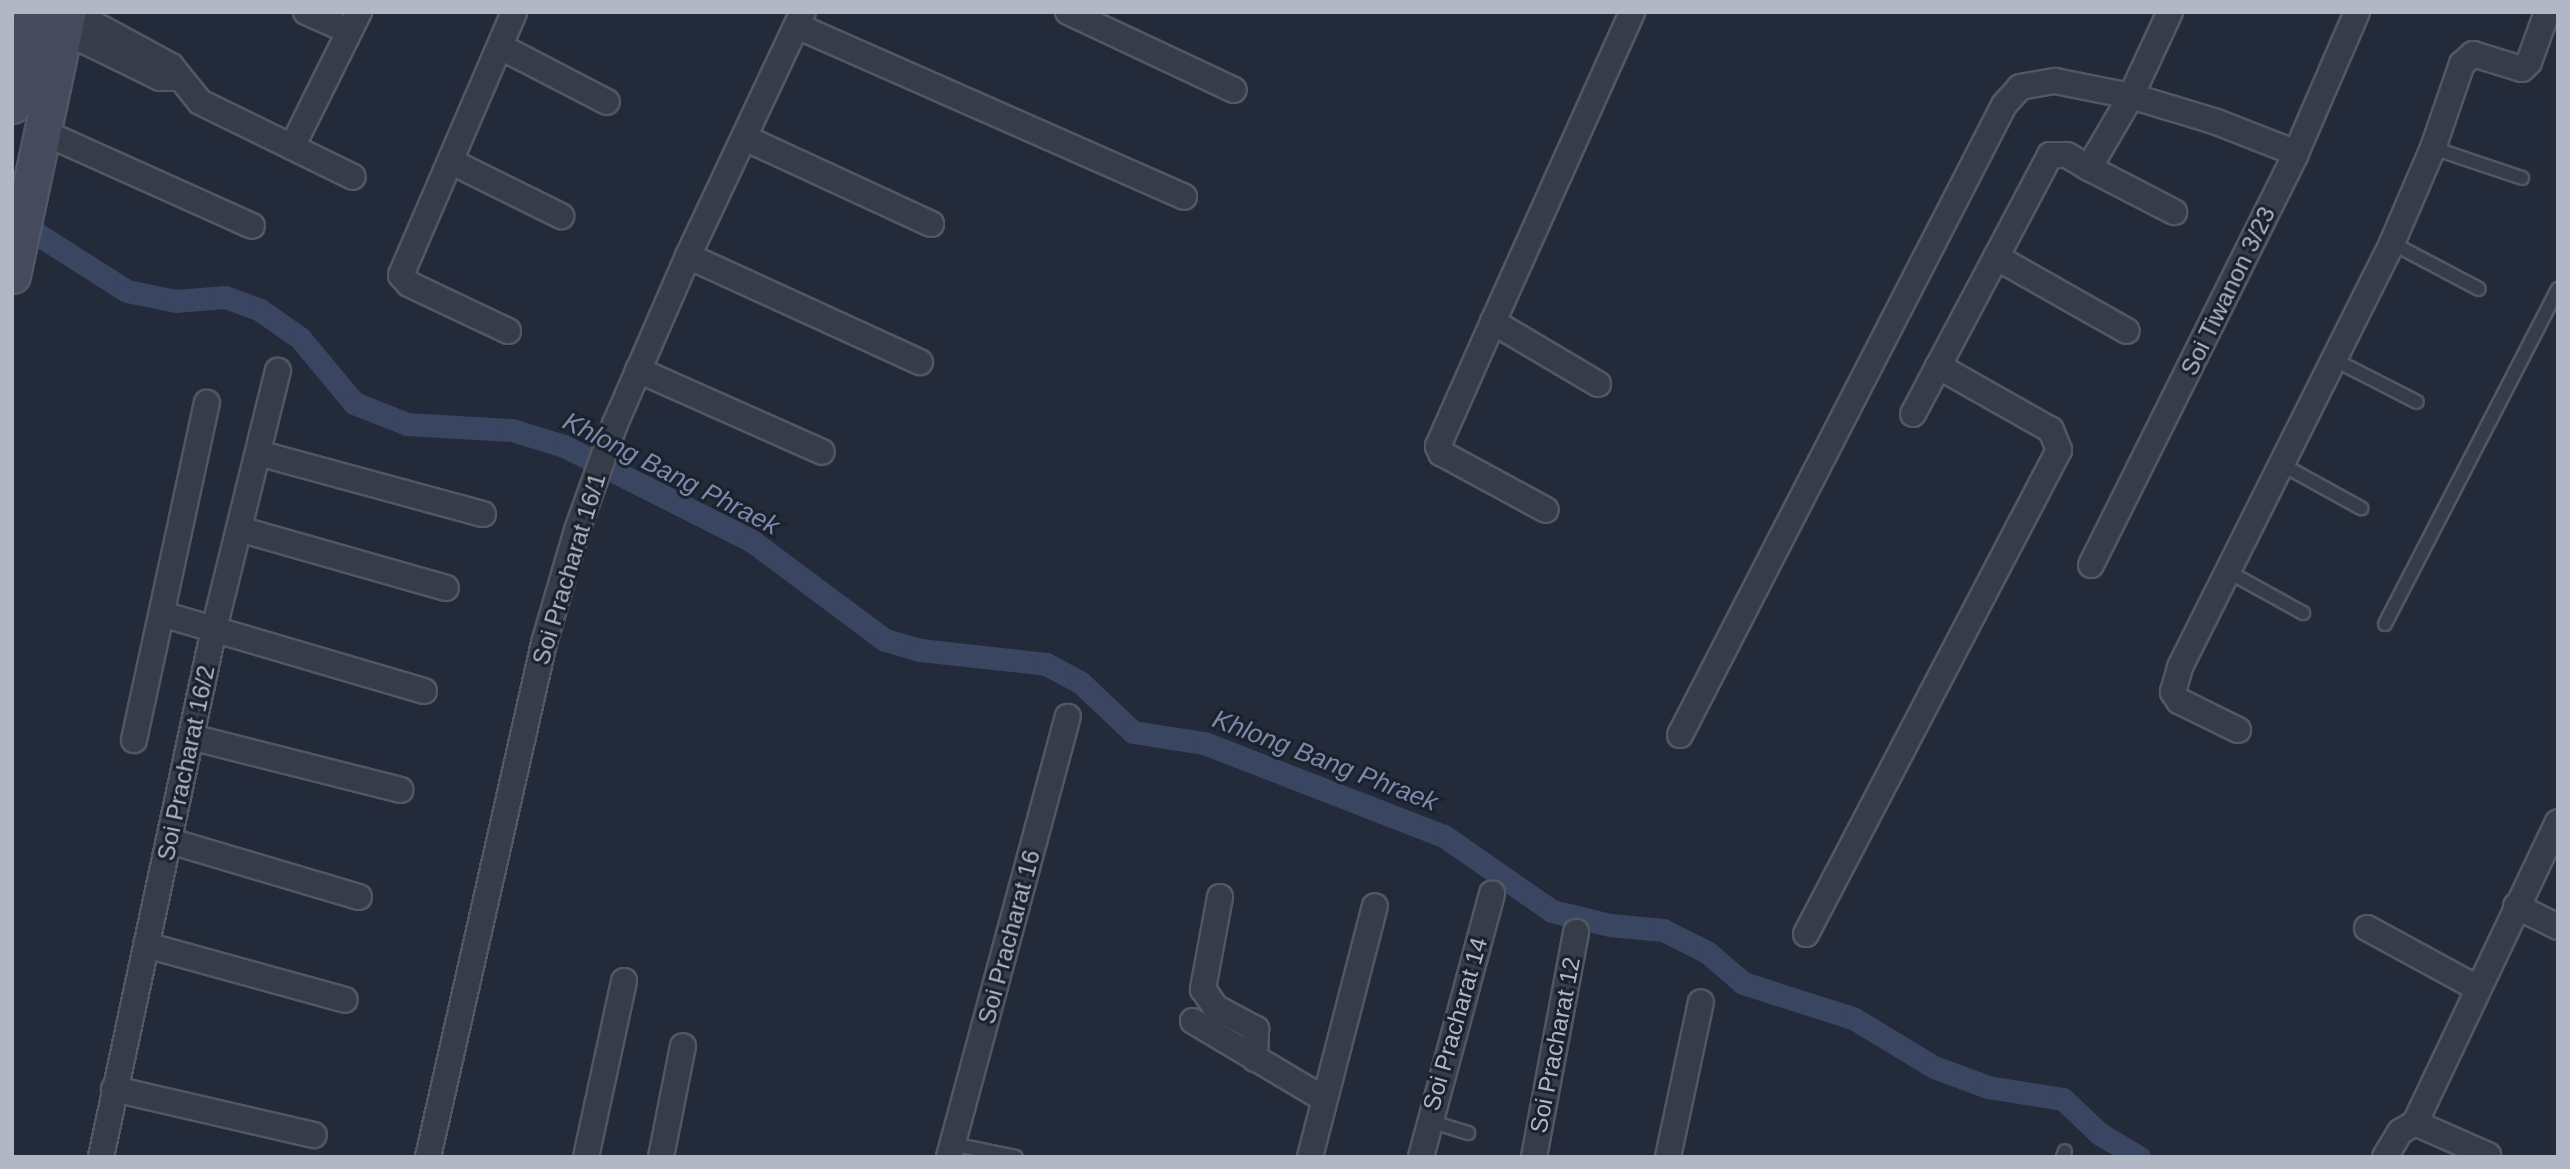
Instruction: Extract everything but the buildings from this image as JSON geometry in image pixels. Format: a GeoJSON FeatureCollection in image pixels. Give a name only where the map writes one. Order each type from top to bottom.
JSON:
{"type":"FeatureCollection","features":[{"type":"Feature","properties":{"kind":"main road"},"geometry":{"type":"LineString","coordinates":[[12,105],[33,12]]}},
{"type":"Feature","properties":{"kind":"main road"},"geometry":{"type":"LineString","coordinates":[[16,259],[68,18]]}},
{"type":"Feature","properties":{"kind":"street"},"geometry":{"type":"LineString","coordinates":[[292,147],[354,22],[306,12]]}},
{"type":"Feature","properties":{"kind":"street"},"geometry":{"type":"LineString","coordinates":[[508,331],[403,280],[404,267],[452,162],[514,12]]}},
{"type":"Feature","properties":{"kind":"street"},"geometry":{"type":"LineString","coordinates":[[1068,12],[1099,19],[1234,90]]}},
{"type":"Feature","properties":{"kind":"street"},"geometry":{"type":"LineString","coordinates":[[1546,510],[1441,453],[1438,446],[1632,12]]}},
{"type":"Feature","properties":{"kind":"street"},"geometry":{"type":"LineString","coordinates":[[2089,168],[2131,96],[2170,12]]}},
{"type":"Feature","properties":{"kind":"street","name":"Soi Tiwanon 3/23"},"geometry":{"type":"LineString","coordinates":[[2091,565],[2296,153],[2357,12]]}},
{"type":"Feature","properties":{"kind":"street"},"geometry":{"type":"LineString","coordinates":[[2238,730],[2179,701],[2173,692],[2279,463],[2392,243],[2433,148],[2467,56],[2522,69],[2529,62],[2547,12]]}},
{"type":"Feature","properties":{"kind":"street"},"geometry":{"type":"LineString","coordinates":[[68,18],[156,77],[178,78],[200,102],[353,177]]}},
{"type":"Feature","properties":{"kind":"street"},"geometry":{"type":"LineString","coordinates":[[800,19],[1184,197]]}},
{"type":"Feature","properties":{"kind":"street","name":"Soi Pracharat 16/1"},"geometry":{"type":"LineString","coordinates":[[428,1157],[544,643],[596,477],[615,424],[688,256],[800,19]]}},
{"type":"Feature","properties":{"kind":"street"},"geometry":{"type":"LineString","coordinates":[[501,47],[607,102]]}},
{"type":"Feature","properties":{"kind":"street"},"geometry":{"type":"LineString","coordinates":[[1680,735],[2004,105],[2020,87],[2037,81],[2131,96],[2214,121],[2296,153]]}},
{"type":"Feature","properties":{"kind":"street"},"geometry":{"type":"LineString","coordinates":[[745,138],[931,224]]}},
{"type":"Feature","properties":{"kind":"street"},"geometry":{"type":"LineString","coordinates":[[41,145],[252,226]]}},
{"type":"Feature","properties":{"kind":"street"},"geometry":{"type":"LineString","coordinates":[[1913,415],[2050,155],[2067,156],[2174,212]]}},
{"type":"Feature","properties":{"kind":"street"},"geometry":{"type":"LineString","coordinates":[[452,162],[561,216]]}},
{"type":"Feature","properties":{"kind":"street"},"geometry":{"type":"LineString","coordinates":[[688,256],[920,362]]}},
{"type":"Feature","properties":{"kind":"street"},"geometry":{"type":"LineString","coordinates":[[1996,257],[2127,331]]}},
{"type":"Feature","properties":{"kind":"street"},"geometry":{"type":"LineString","coordinates":[[1493,322],[1598,384]]}},
{"type":"Feature","properties":{"kind":"street"},"geometry":{"type":"LineString","coordinates":[[1806,934],[2059,450],[2051,430],[1938,366]]}},
{"type":"Feature","properties":{"kind":"street"},"geometry":{"type":"LineString","coordinates":[[638,370],[822,452]]}},
{"type":"Feature","properties":{"kind":"street","name":"Soi Pracharat 16/2"},"geometry":{"type":"LineString","coordinates":[[101,1157],[214,629],[278,371]]}},
{"type":"Feature","properties":{"kind":"street"},"geometry":{"type":"LineString","coordinates":[[134,740],[207,403]]}},
{"type":"Feature","properties":{"kind":"street"},"geometry":{"type":"LineString","coordinates":[[258,453],[483,514]]}},
{"type":"Feature","properties":{"kind":"street"},"geometry":{"type":"LineString","coordinates":[[239,529],[446,588]]}},
{"type":"Feature","properties":{"kind":"street"},"geometry":{"type":"LineString","coordinates":[[162,614],[424,691]]}},
{"type":"Feature","properties":{"kind":"street","name":"Soi Pracharat 16"},"geometry":{"type":"LineString","coordinates":[[951,1151],[1068,717]]}},
{"type":"Feature","properties":{"kind":"street"},"geometry":{"type":"LineString","coordinates":[[191,737],[400,790]]}},
{"type":"Feature","properties":{"kind":"street"},"geometry":{"type":"LineString","coordinates":[[2385,1157],[2400,1132],[2415,1123],[2558,822]]}},
{"type":"Feature","properties":{"kind":"street"},"geometry":{"type":"LineString","coordinates":[[170,841],[359,897]]}},
{"type":"Feature","properties":{"kind":"street","name":"Soi Pracharat 14"},"geometry":{"type":"LineString","coordinates":[[1421,1157],[1428,1121],[1492,893]]}},
{"type":"Feature","properties":{"kind":"street"},"geometry":{"type":"LineString","coordinates":[[1220,897],[1203,989],[1215,1007],[1256,1029],[1255,1059]]}},
{"type":"Feature","properties":{"kind":"street"},"geometry":{"type":"LineString","coordinates":[[1310,1157],[1322,1098],[1375,906]]}},
{"type":"Feature","properties":{"kind":"street"},"geometry":{"type":"LineString","coordinates":[[2516,906],[2558,927]]}},
{"type":"Feature","properties":{"kind":"street"},"geometry":{"type":"LineString","coordinates":[[2367,928],[2477,988]]}},
{"type":"Feature","properties":{"kind":"street","name":"Soi Pracharat 12"},"geometry":{"type":"LineString","coordinates":[[1534,1157],[1576,932]]}},
{"type":"Feature","properties":{"kind":"street"},"geometry":{"type":"LineString","coordinates":[[146,945],[345,1000]]}},
{"type":"Feature","properties":{"kind":"street"},"geometry":{"type":"LineString","coordinates":[[586,1157],[624,981]]}},
{"type":"Feature","properties":{"kind":"street"},"geometry":{"type":"LineString","coordinates":[[1668,1157],[1701,1002]]}},
{"type":"Feature","properties":{"kind":"street"},"geometry":{"type":"LineString","coordinates":[[1193,1021],[1322,1098]]}},
{"type":"Feature","properties":{"kind":"street"},"geometry":{"type":"LineString","coordinates":[[661,1157],[683,1046]]}},
{"type":"Feature","properties":{"kind":"street"},"geometry":{"type":"LineString","coordinates":[[114,1089],[314,1135]]}},
{"type":"Feature","properties":{"kind":"street"},"geometry":{"type":"LineString","coordinates":[[2415,1123],[2487,1155]]}},
{"type":"Feature","properties":{"kind":"lane"},"geometry":{"type":"LineString","coordinates":[[2433,148],[2522,178]]}},
{"type":"Feature","properties":{"kind":"lane"},"geometry":{"type":"LineString","coordinates":[[2392,243],[2479,289]]}},
{"type":"Feature","properties":{"kind":"lane"},"geometry":{"type":"LineString","coordinates":[[2385,624],[2558,289]]}},
{"type":"Feature","properties":{"kind":"lane"},"geometry":{"type":"LineString","coordinates":[[2333,359],[2417,402]]}},
{"type":"Feature","properties":{"kind":"lane"},"geometry":{"type":"LineString","coordinates":[[2279,463],[2361,508]]}},
{"type":"Feature","properties":{"kind":"lane"},"geometry":{"type":"LineString","coordinates":[[2227,571],[2303,613]]}},
{"type":"Feature","properties":{"kind":"lane"},"geometry":{"type":"LineString","coordinates":[[1428,1121],[1468,1133]]}},
{"type":"Feature","properties":{"kind":"lane"},"geometry":{"type":"LineString","coordinates":[[951,1151],[1016,1157]]}},
{"type":"Feature","properties":{"kind":"waterway","name":"Khlong Bang Phraek"},"geometry":{"type":"LineString","coordinates":[[15,220],[127,291],[176,301],[225,297],[260,310],[300,338],[354,403],[407,424],[512,430],[564,446],[752,541],[885,640],[920,650],[1046,664],[1080,682],[1133,732],[1204,743],[1444,836],[1552,911],[1610,925],[1663,930],[1707,952],[1743,983],[1853,1018],[1934,1067],[1988,1087],[2063,1099],[2100,1134],[2139,1157]]}}]}
